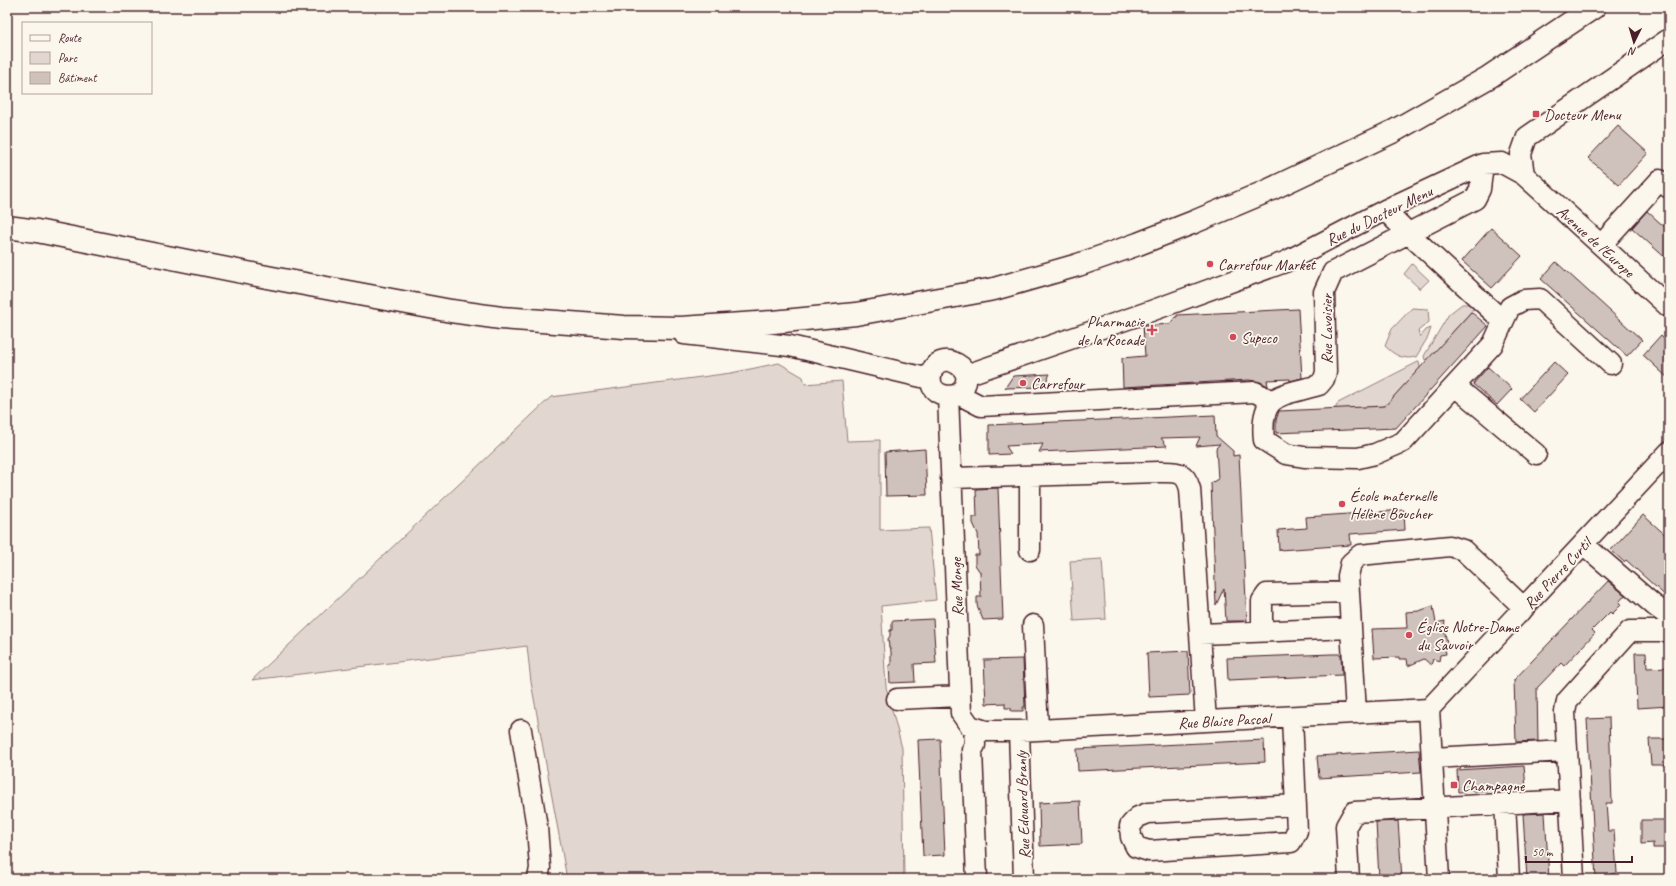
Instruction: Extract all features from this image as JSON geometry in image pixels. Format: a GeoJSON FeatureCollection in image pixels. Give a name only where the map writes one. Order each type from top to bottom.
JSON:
{"type":"FeatureCollection","features":[{"type":"Feature","properties":{"kind":"main road"},"geometry":{"type":"LineString","coordinates":[[7,227],[37,231],[227,269],[451,311],[501,318],[624,327],[681,328],[773,322],[856,314],[994,289],[1078,265],[1138,244],[1265,192],[1394,131],[1489,77],[1594,7]]}},
{"type":"Feature","properties":{"kind":"street"},"geometry":{"type":"LineString","coordinates":[[1524,175],[1521,154],[1527,137],[1669,40]]}},
{"type":"Feature","properties":{"kind":"street","name":"Rue du Docteur Menu"},"geometry":{"type":"LineString","coordinates":[[966,375],[1151,311],[1285,262],[1385,210],[1482,164],[1502,163],[1524,175]]}},
{"type":"Feature","properties":{"kind":"street","name":"Rue Lavoisier"},"geometry":{"type":"LineString","coordinates":[[1272,400],[1319,385],[1324,379],[1326,372],[1324,292],[1333,272],[1475,199],[1480,189],[1482,164]]}},
{"type":"Feature","properties":{"kind":"street","name":"Avenue de l'Europe"},"geometry":{"type":"LineString","coordinates":[[1524,175],[1669,307]]}},
{"type":"Feature","properties":{"kind":"street"},"geometry":{"type":"LineString","coordinates":[[1601,245],[1660,180],[1669,188]]}},
{"type":"Feature","properties":{"kind":"street"},"geometry":{"type":"LineString","coordinates":[[1385,210],[1503,322]]}},
{"type":"Feature","properties":{"kind":"street"},"geometry":{"type":"LineString","coordinates":[[953,395],[965,386],[966,375],[964,370],[955,362],[944,361],[934,368],[930,379],[931,384],[938,393],[953,395],[981,406],[1255,392],[1272,400],[1268,404],[1262,425],[1264,440],[1273,447],[1286,454],[1304,457],[1358,458],[1375,454],[1403,442],[1494,344],[1510,307],[1523,300],[1540,299],[1611,364]]}},
{"type":"Feature","properties":{"kind":"street"},"geometry":{"type":"LineString","coordinates":[[624,327],[790,346],[930,379]]}},
{"type":"Feature","properties":{"kind":"street"},"geometry":{"type":"LineString","coordinates":[[1455,386],[1536,454]]}},
{"type":"Feature","properties":{"kind":"street","name":"Rue Monge"},"geometry":{"type":"LineString","coordinates":[[953,395],[951,478],[961,713],[970,726],[974,727]]}},
{"type":"Feature","properties":{"kind":"street","name":"Rue Pierre Curtil"},"geometry":{"type":"LineString","coordinates":[[1429,709],[1669,452]]}},
{"type":"Feature","properties":{"kind":"street"},"geometry":{"type":"LineString","coordinates":[[951,478],[1159,472],[1175,472],[1183,475],[1188,480],[1190,489],[1206,721]]}},
{"type":"Feature","properties":{"kind":"street"},"geometry":{"type":"LineString","coordinates":[[1030,476],[1030,550]]}},
{"type":"Feature","properties":{"kind":"street"},"geometry":{"type":"LineString","coordinates":[[1583,544],[1655,606],[1669,616]]}},
{"type":"Feature","properties":{"kind":"street"},"geometry":{"type":"LineString","coordinates":[[1356,713],[1348,576],[1351,563],[1360,555],[1450,546],[1463,550],[1524,608]]}},
{"type":"Feature","properties":{"kind":"street"},"geometry":{"type":"LineString","coordinates":[[1262,631],[1262,602],[1267,594],[1349,592]]}},
{"type":"Feature","properties":{"kind":"street","name":"Rue Edouard Branly"},"geometry":{"type":"LineString","coordinates":[[1024,879],[1033,625]]}},
{"type":"Feature","properties":{"kind":"street"},"geometry":{"type":"LineString","coordinates":[[1200,634],[1351,628]]}},
{"type":"Feature","properties":{"kind":"street"},"geometry":{"type":"LineString","coordinates":[[1574,879],[1566,751],[1565,712],[1567,702],[1630,630],[1669,631]]}},
{"type":"Feature","properties":{"kind":"street"},"geometry":{"type":"LineString","coordinates":[[897,699],[960,696]]}},
{"type":"Feature","properties":{"kind":"street"},"geometry":{"type":"LineString","coordinates":[[1429,709],[1439,879]]}},
{"type":"Feature","properties":{"kind":"street","name":"Rue Blaise Pascal"},"geometry":{"type":"LineString","coordinates":[[1029,731],[1429,709]]}},
{"type":"Feature","properties":{"kind":"street"},"geometry":{"type":"LineString","coordinates":[[1292,717],[1296,805],[1297,831],[1291,842],[1149,851],[1136,847],[1131,837],[1130,826],[1138,817],[1148,813],[1296,805]]}},
{"type":"Feature","properties":{"kind":"street"},"geometry":{"type":"LineString","coordinates":[[977,879],[972,750],[975,745],[974,727],[986,731],[1029,731]]}},
{"type":"Feature","properties":{"kind":"street"},"geometry":{"type":"LineString","coordinates":[[521,730],[537,827],[540,868],[538,879]]}},
{"type":"Feature","properties":{"kind":"street"},"geometry":{"type":"LineString","coordinates":[[1432,758],[1566,751]]}},
{"type":"Feature","properties":{"kind":"street"},"geometry":{"type":"LineString","coordinates":[[1349,879],[1346,826],[1354,812],[1570,800]]}},
{"type":"Feature","properties":{"kind":"street"},"geometry":{"type":"LineString","coordinates":[[1505,803],[1508,879]]}},
{"type":"Feature","properties":{"kind":"green space"},"geometry":{"type":"Polygon","coordinates":[[[1412,264],[1429,280],[1420,289],[1404,274],[1412,264]]]}},
{"type":"Feature","properties":{"kind":"green space"},"geometry":{"type":"Polygon","coordinates":[[[1462,304],[1470,304],[1475,307],[1428,360],[1425,360],[1424,356],[1449,314],[1462,304]]]}},
{"type":"Feature","properties":{"kind":"green space"},"geometry":{"type":"Polygon","coordinates":[[[1412,308],[1428,309],[1429,322],[1418,331],[1420,337],[1426,330],[1431,328],[1428,337],[1416,357],[1407,358],[1395,354],[1385,346],[1392,329],[1412,308]]]}},
{"type":"Feature","properties":{"kind":"green space"},"geometry":{"type":"Polygon","coordinates":[[[1418,362],[1420,368],[1385,406],[1335,409],[1338,403],[1418,362]]]}},
{"type":"Feature","properties":{"kind":"green space"},"geometry":{"type":"Polygon","coordinates":[[[779,363],[803,377],[805,384],[842,381],[847,441],[880,440],[880,530],[929,528],[936,600],[881,606],[886,687],[902,748],[904,879],[567,879],[531,682],[527,646],[252,680],[551,397],[731,373],[779,363]]]}},
{"type":"Feature","properties":{"kind":"green space"},"geometry":{"type":"Polygon","coordinates":[[[1102,559],[1106,619],[1074,621],[1070,561],[1102,559]]]}},
{"type":"Feature","properties":{"kind":"building"},"geometry":{"type":"Polygon","coordinates":[[[1618,126],[1648,153],[1619,185],[1588,158],[1618,126]]]}},
{"type":"Feature","properties":{"kind":"building"},"geometry":{"type":"Polygon","coordinates":[[[1647,211],[1669,231],[1669,261],[1632,228],[1647,211]]]}},
{"type":"Feature","properties":{"kind":"building"},"geometry":{"type":"Polygon","coordinates":[[[1491,228],[1522,256],[1492,288],[1462,261],[1491,228]]]}},
{"type":"Feature","properties":{"kind":"building"},"geometry":{"type":"Polygon","coordinates":[[[1556,262],[1642,340],[1627,356],[1541,279],[1556,262]]]}},
{"type":"Feature","properties":{"kind":"building","name":"Supeco"},"geometry":{"type":"Polygon","coordinates":[[[1298,309],[1302,378],[1290,381],[1290,379],[1267,380],[1268,386],[1260,382],[1249,380],[1123,387],[1122,358],[1145,356],[1143,326],[1170,324],[1175,317],[1177,317],[1177,315],[1298,309]]]}},
{"type":"Feature","properties":{"kind":"building"},"geometry":{"type":"Polygon","coordinates":[[[1471,312],[1488,326],[1396,428],[1276,433],[1276,420],[1279,411],[1385,406],[1471,312]]]}},
{"type":"Feature","properties":{"kind":"building"},"geometry":{"type":"Polygon","coordinates":[[[1661,335],[1669,343],[1669,379],[1643,355],[1661,335]]]}},
{"type":"Feature","properties":{"kind":"building"},"geometry":{"type":"Polygon","coordinates":[[[1554,362],[1568,375],[1534,412],[1520,399],[1554,362]]]}},
{"type":"Feature","properties":{"kind":"building"},"geometry":{"type":"Polygon","coordinates":[[[1488,367],[1512,389],[1497,405],[1473,384],[1488,367]]]}},
{"type":"Feature","properties":{"kind":"building"},"geometry":{"type":"Polygon","coordinates":[[[1050,374],[1043,387],[1005,388],[1013,376],[1050,374]]]}},
{"type":"Feature","properties":{"kind":"building"},"geometry":{"type":"Polygon","coordinates":[[[1215,415],[1216,436],[1233,451],[1233,456],[1239,455],[1247,621],[1226,621],[1224,588],[1216,605],[1211,483],[1218,479],[1216,448],[1220,444],[1196,446],[1200,437],[1161,438],[1167,446],[1039,452],[1043,444],[1006,446],[1011,454],[989,455],[989,425],[1215,415]]]}},
{"type":"Feature","properties":{"kind":"building"},"geometry":{"type":"Polygon","coordinates":[[[925,449],[927,495],[886,496],[885,452],[925,449]]]}},
{"type":"Feature","properties":{"kind":"building"},"geometry":{"type":"Polygon","coordinates":[[[998,488],[1003,619],[983,620],[977,605],[977,597],[981,597],[980,572],[975,565],[975,555],[979,555],[978,534],[973,523],[973,517],[977,517],[976,489],[998,488]]]}},
{"type":"Feature","properties":{"kind":"building"},"geometry":{"type":"Polygon","coordinates":[[[1404,510],[1405,530],[1350,534],[1351,545],[1279,550],[1278,530],[1307,528],[1306,517],[1404,510]]]}},
{"type":"Feature","properties":{"kind":"building"},"geometry":{"type":"Polygon","coordinates":[[[1643,515],[1669,538],[1669,599],[1626,560],[1624,562],[1611,550],[1643,515]]]}},
{"type":"Feature","properties":{"kind":"building"},"geometry":{"type":"Polygon","coordinates":[[[1608,581],[1625,595],[1619,602],[1621,605],[1612,614],[1610,612],[1592,630],[1595,633],[1564,666],[1561,663],[1537,688],[1538,741],[1516,742],[1514,680],[1608,581]]]}},
{"type":"Feature","properties":{"kind":"building","name":"Église Notre-Dame du Sauvoir"},"geometry":{"type":"Polygon","coordinates":[[[1433,606],[1436,623],[1445,621],[1444,628],[1447,643],[1445,648],[1446,654],[1440,655],[1439,661],[1433,659],[1431,665],[1424,659],[1408,666],[1407,659],[1399,659],[1399,657],[1374,658],[1372,629],[1407,628],[1406,612],[1419,611],[1433,606]]]}},
{"type":"Feature","properties":{"kind":"building"},"geometry":{"type":"Polygon","coordinates":[[[933,619],[936,663],[914,664],[915,682],[890,683],[889,665],[891,665],[891,651],[888,639],[890,636],[890,630],[892,630],[892,621],[933,619]]]}},
{"type":"Feature","properties":{"kind":"building"},"geometry":{"type":"Polygon","coordinates":[[[1188,651],[1190,695],[1149,697],[1147,653],[1188,651]]]}},
{"type":"Feature","properties":{"kind":"building"},"geometry":{"type":"Polygon","coordinates":[[[1635,653],[1646,653],[1647,668],[1669,667],[1669,706],[1637,708],[1635,653]]]}},
{"type":"Feature","properties":{"kind":"building"},"geometry":{"type":"Polygon","coordinates":[[[1341,654],[1342,675],[1228,680],[1227,658],[1341,654]]]}},
{"type":"Feature","properties":{"kind":"building"},"geometry":{"type":"Polygon","coordinates":[[[1023,659],[1025,707],[1023,707],[1023,711],[1011,711],[1011,708],[1005,708],[1005,703],[986,704],[984,660],[1023,659]]]}},
{"type":"Feature","properties":{"kind":"building"},"geometry":{"type":"Polygon","coordinates":[[[1609,718],[1612,803],[1606,803],[1608,831],[1614,831],[1617,873],[1610,874],[1611,879],[1596,879],[1587,719],[1609,718]]]}},
{"type":"Feature","properties":{"kind":"building"},"geometry":{"type":"Polygon","coordinates":[[[940,739],[945,855],[923,856],[918,740],[940,739]]]}},
{"type":"Feature","properties":{"kind":"building"},"geometry":{"type":"Polygon","coordinates":[[[1649,739],[1669,739],[1669,765],[1651,765],[1649,739]]]}},
{"type":"Feature","properties":{"kind":"building"},"geometry":{"type":"Polygon","coordinates":[[[1264,740],[1265,762],[1078,771],[1077,749],[1264,740]]]}},
{"type":"Feature","properties":{"kind":"building"},"geometry":{"type":"Polygon","coordinates":[[[1419,750],[1421,772],[1319,778],[1317,756],[1419,750]]]}},
{"type":"Feature","properties":{"kind":"building"},"geometry":{"type":"Polygon","coordinates":[[[1524,766],[1526,788],[1458,792],[1457,770],[1524,766]]]}},
{"type":"Feature","properties":{"kind":"building"},"geometry":{"type":"Polygon","coordinates":[[[1080,801],[1082,844],[1040,846],[1039,803],[1080,801]]]}},
{"type":"Feature","properties":{"kind":"building"},"geometry":{"type":"Polygon","coordinates":[[[1545,813],[1549,879],[1527,879],[1523,814],[1545,813]]]}},
{"type":"Feature","properties":{"kind":"building"},"geometry":{"type":"Polygon","coordinates":[[[1641,820],[1669,820],[1669,848],[1653,848],[1653,843],[1641,844],[1641,820]]]}},
{"type":"Feature","properties":{"kind":"building"},"geometry":{"type":"Polygon","coordinates":[[[1398,821],[1402,879],[1379,879],[1376,822],[1398,821]]]}},
{"type":"Feature","properties":{"kind":"place","name":"Docteur Menu"},"geometry":{"type":"Point","coordinates":[1536,114]}},
{"type":"Feature","properties":{"kind":"place","name":"Carrefour Market"},"geometry":{"type":"Point","coordinates":[1210,264]}},
{"type":"Feature","properties":{"kind":"place","name":"Pharmacie de la Rocade"},"geometry":{"type":"Point","coordinates":[1152,330]}},
{"type":"Feature","properties":{"kind":"place","name":"Supeco"},"geometry":{"type":"Point","coordinates":[1233,337]}},
{"type":"Feature","properties":{"kind":"place","name":"Carrefour"},"geometry":{"type":"Point","coordinates":[1023,383]}},
{"type":"Feature","properties":{"kind":"place","name":"École maternelle Hélène Boucher"},"geometry":{"type":"Point","coordinates":[1342,504]}},
{"type":"Feature","properties":{"kind":"place","name":"Église Notre-Dame du Sauvoir"},"geometry":{"type":"Point","coordinates":[1409,635]}},
{"type":"Feature","properties":{"kind":"place","name":"Champagne"},"geometry":{"type":"Point","coordinates":[1454,785]}}]}
